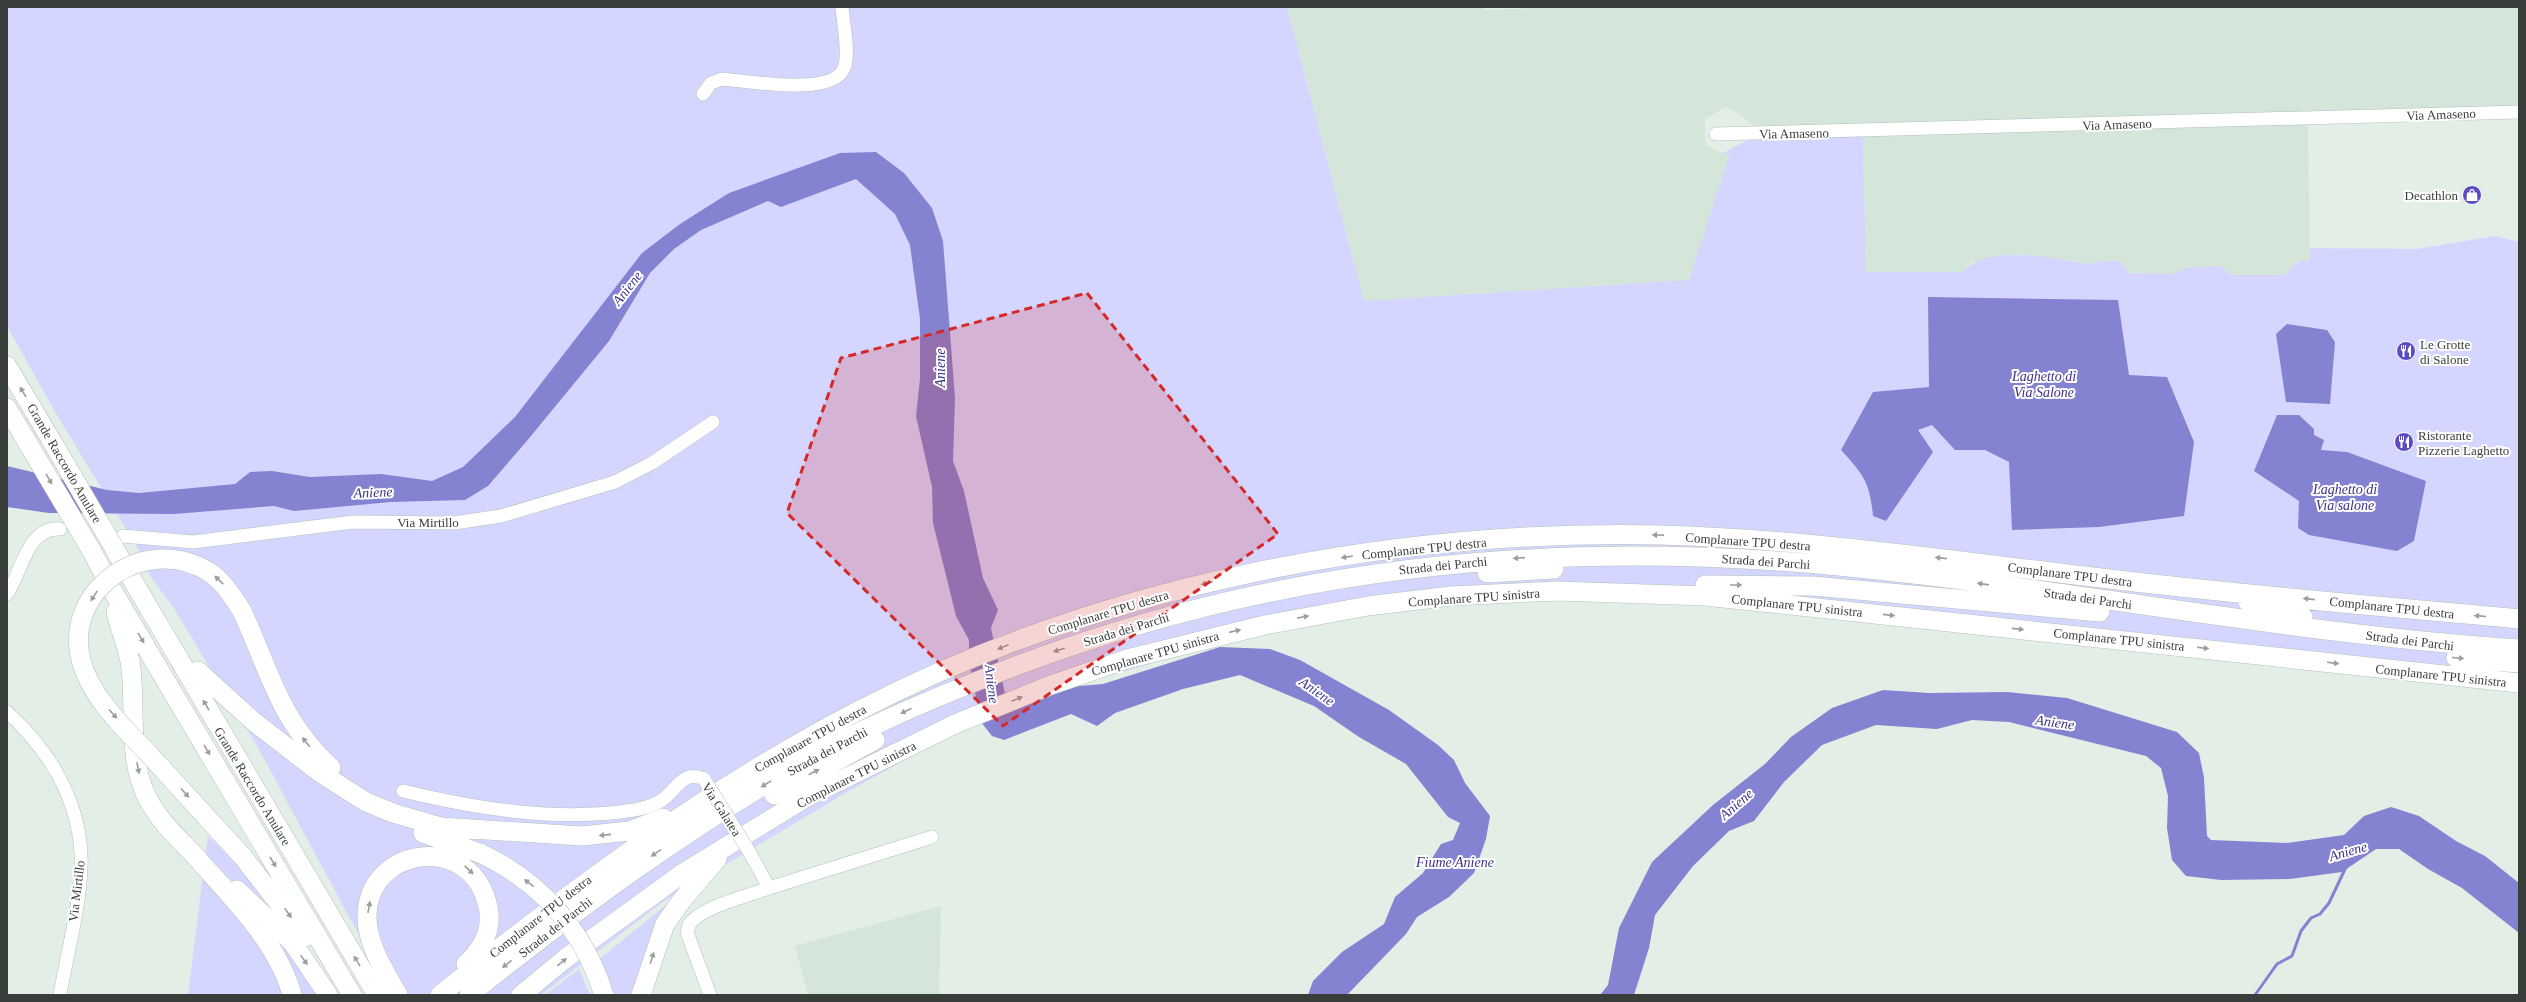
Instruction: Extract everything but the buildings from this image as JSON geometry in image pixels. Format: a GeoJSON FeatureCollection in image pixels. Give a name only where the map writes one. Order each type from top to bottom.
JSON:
{"type":"FeatureCollection","features":[{"type":"Feature","properties":{"kind":"highway","name":"Grande Raccordo Anulare"},"geometry":{"type":"LineString","coordinates":[[7,366],[122,555],[169,643],[377,995]]}},
{"type":"Feature","properties":{"kind":"highway","name":"Grande Raccordo Anulare"},"geometry":{"type":"LineString","coordinates":[[7,408],[352,995]]}},
{"type":"Feature","properties":{"kind":"highway","name":"Complanare TPU destra"},"geometry":{"type":"LineString","coordinates":[[441,994],[599,871],[754,768],[861,709],[935,675],[1068,622],[1144,599],[1245,575],[1341,558],[1438,545],[1516,538],[1619,535],[1716,538],[1846,548],[2160,584],[2519,619]]}},
{"type":"Feature","properties":{"kind":"highway","name":"Strada dei Parchi"},"geometry":{"type":"LineString","coordinates":[[1259,600],[1366,574],[1522,557],[1619,555],[1725,558],[1840,566],[1972,582],[2238,619],[2452,645],[2519,649]]}},
{"type":"Feature","properties":{"kind":"highway"},"geometry":{"type":"LineString","coordinates":[[331,959],[306,939],[243,857],[108,709],[86,675],[82,663],[79,637],[85,610],[99,588],[108,578],[136,563],[164,558],[186,562],[210,573],[228,590],[242,611],[286,713],[306,742],[331,768],[369,795],[396,807],[443,821],[488,829]]}},
{"type":"Feature","properties":{"kind":"highway","name":"Strada dei Parchi"},"geometry":{"type":"LineString","coordinates":[[490,995],[618,894],[676,855],[800,779],[881,737],[945,701],[1046,654],[1186,610],[1444,576],[1569,568],[1621,567],[1709,569],[1870,582],[2439,657],[2519,663]]}},
{"type":"Feature","properties":{"kind":"highway"},"geometry":{"type":"LineString","coordinates":[[2160,584],[2236,598],[2310,619],[2413,634],[2452,645]]}},
{"type":"Feature","properties":{"kind":"highway"},"geometry":{"type":"LineString","coordinates":[[110,585],[116,615],[126,639],[131,666],[136,758],[139,777],[150,802],[162,822],[196,857],[274,953],[284,970],[292,995]]}},
{"type":"Feature","properties":{"kind":"highway"},"geometry":{"type":"LineString","coordinates":[[1557,591],[1604,586],[1813,586],[2100,612]]}},
{"type":"Feature","properties":{"kind":"highway","name":"Complanare TPU sinistra"},"geometry":{"type":"LineString","coordinates":[[521,995],[566,958],[683,873],[807,797],[955,724],[1051,685],[1127,659],[1265,625],[1425,599],[1557,591],[1712,597],[2519,683]]}},
{"type":"Feature","properties":{"kind":"highway"},"geometry":{"type":"LineString","coordinates":[[169,643],[190,660],[220,701],[246,727],[292,767],[320,788],[374,816],[482,854],[531,884],[563,916],[587,953],[604,995]]}},
{"type":"Feature","properties":{"kind":"highway"},"geometry":{"type":"LineString","coordinates":[[198,671],[253,721],[330,779],[366,802],[393,813],[441,827],[582,836],[630,831],[657,821],[724,781],[754,768]]}},
{"type":"Feature","properties":{"kind":"highway","name":"Strada dei Parchi"},"geometry":{"type":"LineString","coordinates":[[469,995],[611,884],[673,842],[800,763],[872,727],[945,701]]}},
{"type":"Feature","properties":{"kind":"highway"},"geometry":{"type":"LineString","coordinates":[[641,995],[665,924],[682,900],[733,842]]}},
{"type":"Feature","properties":{"kind":"highway"},"geometry":{"type":"LineString","coordinates":[[398,995],[371,941],[367,916],[369,902],[374,890],[391,869],[412,858],[426,856],[452,859],[472,873],[484,891],[489,912],[486,936],[480,947],[450,978],[441,994]]}},
{"type":"Feature","properties":{"kind":"highway"},"geometry":{"type":"LineString","coordinates":[[196,857],[208,863],[293,943],[328,995]]}},
{"type":"Feature","properties":{"kind":"street"},"geometry":{"type":"LineString","coordinates":[[703,94],[711,83],[722,79],[809,85],[834,79],[842,73],[846,62],[842,7]]}},
{"type":"Feature","properties":{"kind":"street","name":"Via Amaseno"},"geometry":{"type":"LineString","coordinates":[[1716,134],[2519,112]]}},
{"type":"Feature","properties":{"kind":"street","name":"Via Mirtillo"},"geometry":{"type":"LineString","coordinates":[[122,555],[193,542],[353,522],[454,523],[501,516],[615,482],[652,463],[713,422]]}},
{"type":"Feature","properties":{"kind":"street"},"geometry":{"type":"LineString","coordinates":[[7,594],[31,544],[49,531],[60,529]]}},
{"type":"Feature","properties":{"kind":"street","name":"Via Mirtillo"},"geometry":{"type":"LineString","coordinates":[[7,712],[28,732],[44,751],[70,798],[77,827],[81,853],[80,876],[60,995]]}},
{"type":"Feature","properties":{"kind":"street","name":"Via Galatea"},"geometry":{"type":"LineString","coordinates":[[403,791],[446,802],[498,810],[585,815],[648,807],[666,797],[684,779],[693,776],[704,779],[750,853],[769,888]]}},
{"type":"Feature","properties":{"kind":"street"},"geometry":{"type":"LineString","coordinates":[[710,995],[688,935],[689,924],[715,908],[769,888],[932,837]]}},
{"type":"Feature","properties":{"kind":"highlighted area"},"geometry":{"type":"Polygon","coordinates":[[[1087,293],[1278,534],[1003,726],[787,513],[841,358],[1087,293]]]}},
{"type":"Feature","properties":{"kind":"shaded area"},"geometry":{"type":"Polygon","coordinates":[[[7,7],[1287,7],[1364,301],[1689,280],[1729,156],[1723,153],[1748,140],[1863,135],[1866,272],[1962,272],[1975,263],[1989,257],[2023,255],[2041,256],[2090,264],[2101,261],[2120,261],[2128,273],[2172,274],[2185,268],[2221,266],[2231,275],[2285,275],[2298,261],[2310,261],[2310,248],[2417,249],[2495,236],[2519,242],[2519,688],[1668,601],[1511,599],[1307,623],[1221,643],[1027,700],[959,730],[844,794],[664,901],[541,995],[407,995],[361,939],[256,744],[175,610],[146,570],[150,569],[54,410],[7,326],[7,7]]]}},
{"type":"Feature","properties":{"kind":"shaded area"},"geometry":{"type":"Polygon","coordinates":[[[1287,7],[1483,7],[1484,10],[1536,8],[1533,7],[2518,7],[2519,106],[1757,129],[1741,115],[1725,107],[1705,119],[1705,145],[1729,156],[1712,210],[1694,284],[1364,301],[1287,7]]]}},
{"type":"Feature","properties":{"kind":"shaded area"},"geometry":{"type":"Polygon","coordinates":[[[2308,123],[2310,261],[2298,261],[2285,275],[2231,275],[2185,268],[2172,275],[2128,273],[2101,261],[2091,264],[2018,254],[1972,262],[1962,272],[1866,272],[1863,135],[2308,123]]]}},
{"type":"Feature","properties":{"kind":"shaded area"},"geometry":{"type":"Polygon","coordinates":[[[208,836],[246,873],[274,917],[205,857],[208,836]]]}},
{"type":"Feature","properties":{"kind":"shaded area"},"geometry":{"type":"Polygon","coordinates":[[[203,874],[257,941],[286,995],[188,995],[203,874]]]}},
{"type":"Feature","properties":{"kind":"shaded area"},"geometry":{"type":"Polygon","coordinates":[[[677,896],[645,956],[630,995],[609,995],[597,961],[677,896]]]}},
{"type":"Feature","properties":{"kind":"shaded area"},"geometry":{"type":"Polygon","coordinates":[[[941,906],[939,995],[808,995],[795,946],[941,906]]]}},
{"type":"Feature","properties":{"kind":"shaded area"},"geometry":{"type":"Polygon","coordinates":[[[265,921],[282,941],[320,995],[299,995],[265,921]]]}},
{"type":"Feature","properties":{"kind":"shaded area"},"geometry":{"type":"Polygon","coordinates":[[[579,969],[590,995],[545,995],[579,969]]]}},
{"type":"Feature","properties":{"kind":"water","name":"Fiume Aniene"},"geometry":{"type":"Polygon","coordinates":[[[876,152],[904,173],[932,208],[943,241],[955,398],[953,461],[964,491],[983,578],[998,610],[991,628],[1007,703],[1068,687],[1103,684],[1220,647],[1270,649],[1300,660],[1389,710],[1438,745],[1454,760],[1465,783],[1490,816],[1486,839],[1474,873],[1449,897],[1417,917],[1406,934],[1347,995],[1308,995],[1313,981],[1342,952],[1384,924],[1395,897],[1423,873],[1441,844],[1453,840],[1460,823],[1448,817],[1406,764],[1359,737],[1314,706],[1240,675],[1183,689],[1115,713],[1097,726],[1071,714],[1004,740],[992,736],[981,722],[969,661],[969,640],[956,616],[933,523],[932,487],[916,416],[920,379],[920,319],[910,245],[895,214],[856,179],[781,207],[768,201],[701,230],[674,249],[650,273],[609,341],[526,442],[488,486],[465,500],[391,502],[294,511],[274,506],[174,514],[49,513],[7,507],[7,466],[107,490],[139,493],[235,484],[250,472],[272,471],[310,477],[381,474],[432,481],[463,467],[515,417],[642,253],[680,224],[729,193],[840,153],[876,152]]]}},
{"type":"Feature","properties":{"kind":"water","name":"Laghetto di Via Salone"},"geometry":{"type":"Polygon","coordinates":[[[1928,297],[2118,300],[2129,375],[2167,377],[2194,442],[2184,516],[2099,527],[2012,530],[2009,462],[1985,450],[1955,450],[1932,425],[1918,430],[1933,452],[1886,521],[1873,516],[1870,495],[1864,479],[1860,472],[1841,450],[1873,392],[1929,387],[1928,297]]]}},
{"type":"Feature","properties":{"kind":"water"},"geometry":{"type":"Polygon","coordinates":[[[2287,324],[2327,330],[2335,342],[2330,404],[2286,402],[2276,334],[2287,324]]]}},
{"type":"Feature","properties":{"kind":"water","name":"Laghetto di Via salone"},"geometry":{"type":"Polygon","coordinates":[[[2277,415],[2299,415],[2314,429],[2314,435],[2324,440],[2321,450],[2347,452],[2426,481],[2414,541],[2397,551],[2309,535],[2298,528],[2299,501],[2254,471],[2277,415]]]}},
{"type":"Feature","properties":{"kind":"water","name":"Aniene"},"geometry":{"type":"Polygon","coordinates":[[[1883,690],[1929,693],[2007,692],[2067,698],[2177,732],[2199,753],[2204,778],[2207,836],[2211,840],[2287,843],[2344,835],[2364,816],[2391,807],[2419,816],[2456,841],[2485,856],[2519,883],[2519,933],[2462,888],[2428,869],[2399,849],[2376,849],[2342,872],[2290,879],[2221,880],[2186,876],[2172,860],[2167,828],[2168,796],[2161,768],[2146,756],[2009,722],[1972,720],[1937,729],[1876,725],[1822,745],[1784,782],[1754,821],[1729,831],[1693,866],[1655,915],[1649,948],[1634,995],[1600,995],[1608,985],[1619,928],[1652,862],[1713,805],[1765,764],[1791,737],[1832,708],[1883,690]]]}},
{"type":"Feature","properties":{"kind":"waterway","name":"Aniene"},"geometry":{"type":"LineString","coordinates":[[2255,995],[2277,964],[2292,956],[2301,931],[2311,918],[2320,914],[2329,903],[2346,867]]}},
{"type":"Feature","properties":{"kind":"place","name":"Decathlon"},"geometry":{"type":"Point","coordinates":[2472,195]}},
{"type":"Feature","properties":{"kind":"place","name":"Le Grotte di Salone"},"geometry":{"type":"Point","coordinates":[2406,351]}},
{"type":"Feature","properties":{"kind":"place","name":"Ristorante Pizzerie Laghetto"},"geometry":{"type":"Point","coordinates":[2404,442]}}]}
